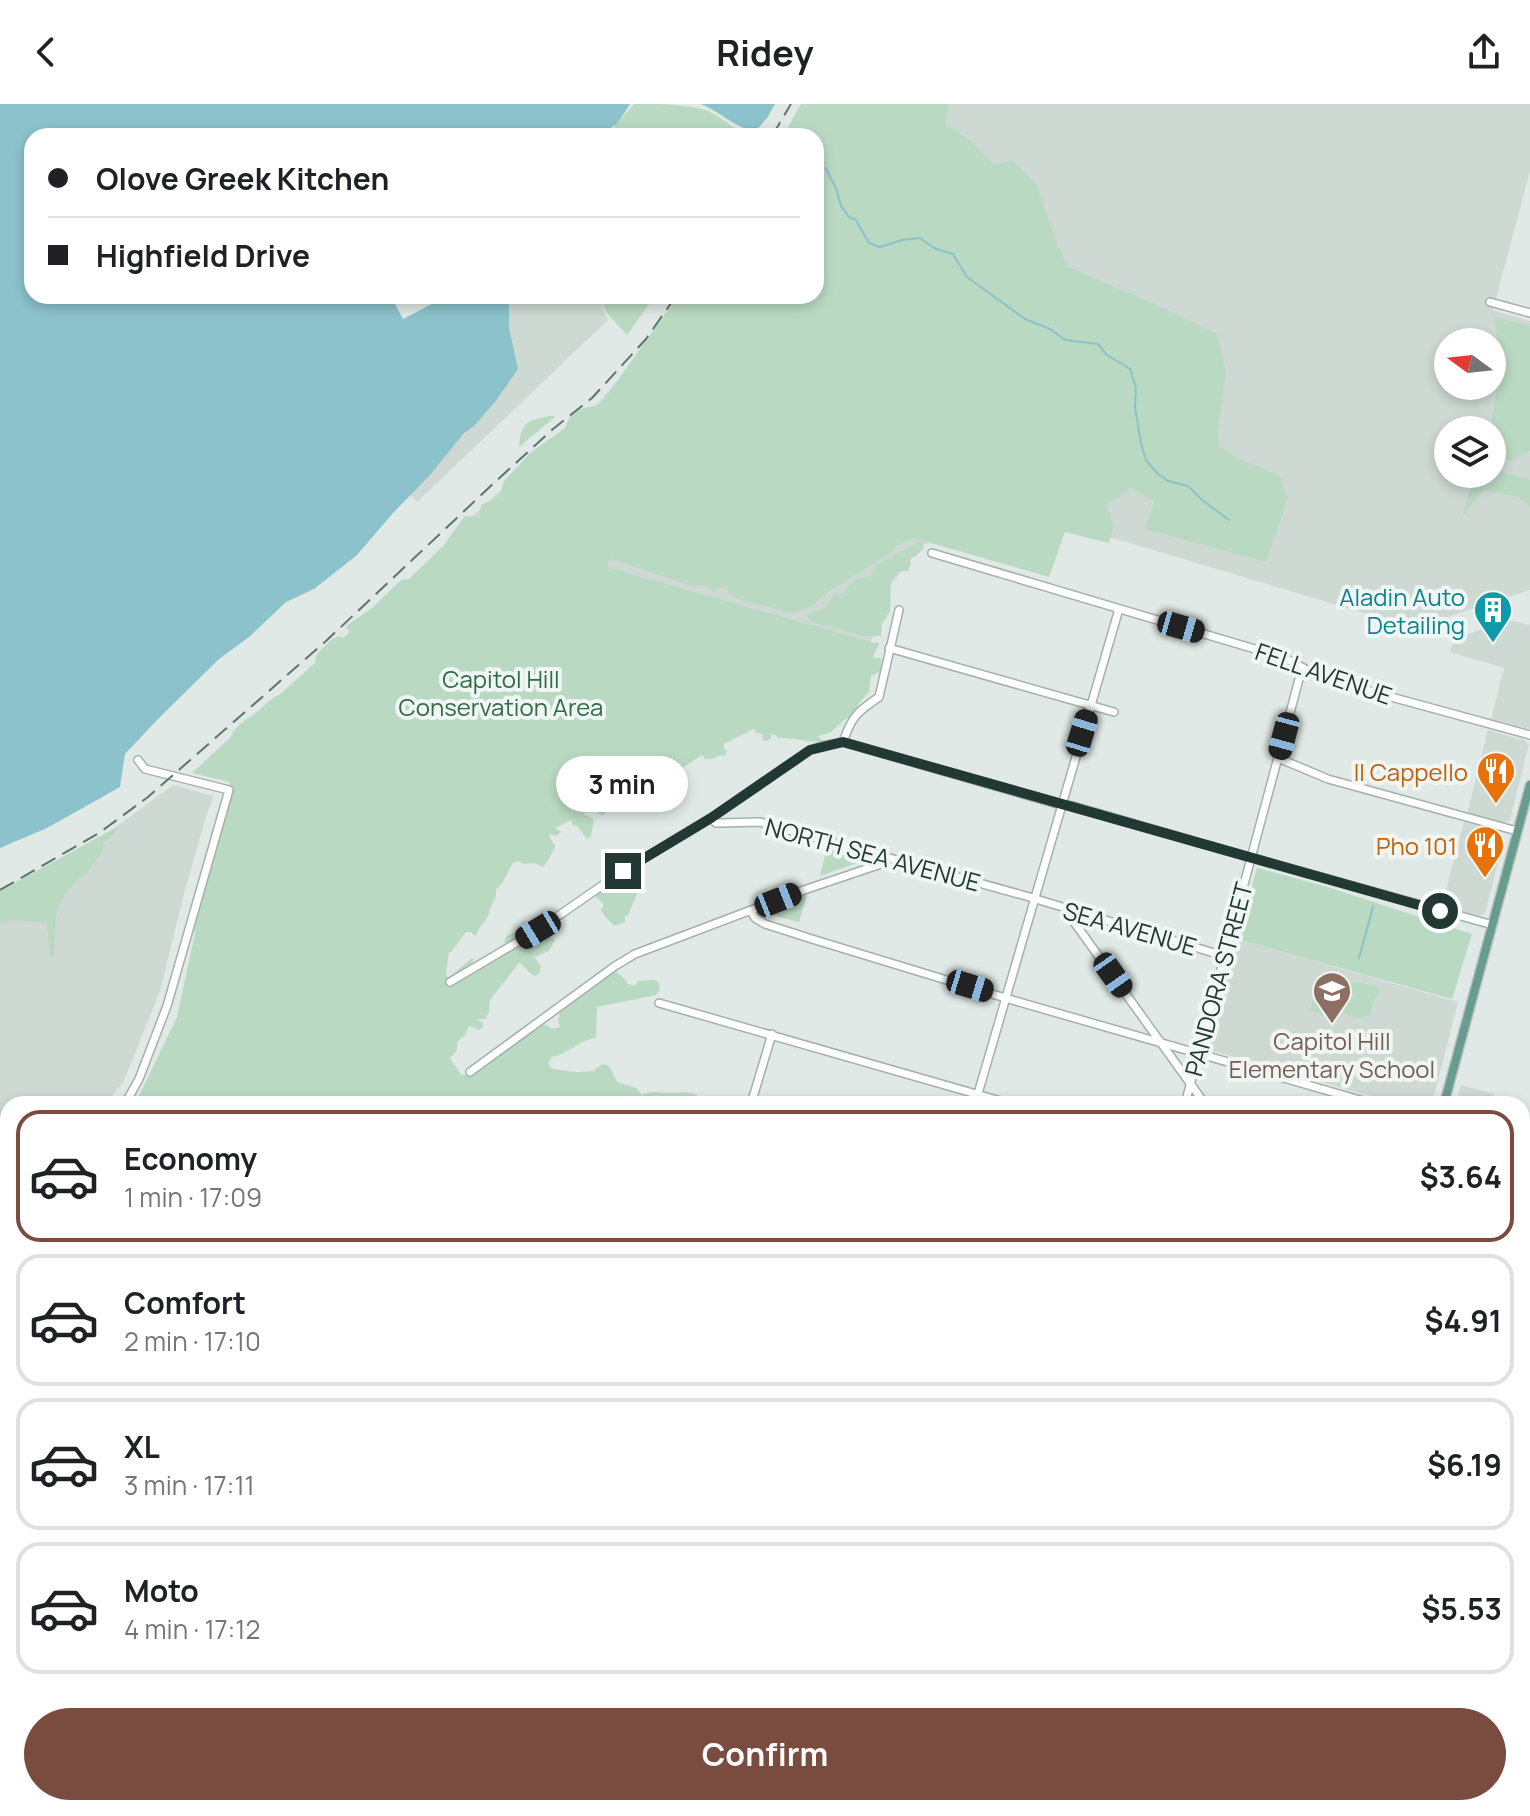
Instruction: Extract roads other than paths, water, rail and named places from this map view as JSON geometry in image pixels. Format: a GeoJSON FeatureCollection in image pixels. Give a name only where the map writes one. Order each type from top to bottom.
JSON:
{"type":"FeatureCollection","features":[{"type":"Feature","properties":{"kind":"main road"},"geometry":{"type":"LineString","coordinates":[[1446,1096],[1530,785]]}},
{"type":"Feature","properties":{"kind":"street"},"geometry":{"type":"LineString","coordinates":[[1490,302],[1530,313]]}},
{"type":"Feature","properties":{"kind":"street","name":"FELL AVENUE"},"geometry":{"type":"LineString","coordinates":[[932,553],[1285,658],[1322,678],[1530,735]]}},
{"type":"Feature","properties":{"kind":"street"},"geometry":{"type":"LineString","coordinates":[[978,1094],[1119,609]]}},
{"type":"Feature","properties":{"kind":"street"},"geometry":{"type":"LineString","coordinates":[[843,742],[851,721],[861,709],[879,697],[899,610]]}},
{"type":"Feature","properties":{"kind":"street"},"geometry":{"type":"LineString","coordinates":[[889,648],[1114,712]]}},
{"type":"Feature","properties":{"kind":"street","name":"PANDORA STREET"},"geometry":{"type":"LineString","coordinates":[[1187,1096],[1302,668]]}},
{"type":"Feature","properties":{"kind":"street"},"geometry":{"type":"LineString","coordinates":[[450,982],[538,930],[810,750],[843,742],[1493,925]]}},
{"type":"Feature","properties":{"kind":"street"},"geometry":{"type":"LineString","coordinates":[[1278,758],[1328,779],[1517,831]]}},
{"type":"Feature","properties":{"kind":"street"},"geometry":{"type":"LineString","coordinates":[[129,1096],[154,1043],[229,790],[145,769],[138,760]]}},
{"type":"Feature","properties":{"kind":"street","name":"NORTH SEA AVENUE"},"geometry":{"type":"LineString","coordinates":[[711,818],[716,823],[760,822],[1035,899]]}},
{"type":"Feature","properties":{"kind":"street"},"geometry":{"type":"LineString","coordinates":[[470,1072],[635,954],[813,886],[884,863],[887,858]]}},
{"type":"Feature","properties":{"kind":"street","name":"SEA AVENUE"},"geometry":{"type":"LineString","coordinates":[[1035,899],[1224,956]]}},
{"type":"Feature","properties":{"kind":"street"},"geometry":{"type":"LineString","coordinates":[[751,911],[758,920],[770,926],[1346,1096]]}},
{"type":"Feature","properties":{"kind":"street"},"geometry":{"type":"LineString","coordinates":[[1073,912],[1074,922],[1200,1096]]}},
{"type":"Feature","properties":{"kind":"street"},"geometry":{"type":"LineString","coordinates":[[659,1003],[985,1096]]}},
{"type":"Feature","properties":{"kind":"street"},"geometry":{"type":"LineString","coordinates":[[753,1096],[772,1034]]}},
{"type":"Feature","properties":{"kind":"water"},"geometry":{"type":"Polygon","coordinates":[[[0,104],[630,104],[617,124],[611,128],[24,128],[24,304],[509,304],[509,328],[518,369],[495,402],[357,555],[314,589],[286,602],[249,637],[219,659],[158,719],[125,754],[120,787],[47,828],[0,848],[0,104]]]}},
{"type":"Feature","properties":{"kind":"water"},"geometry":{"type":"Polygon","coordinates":[[[701,104],[775,104],[758,128],[741,127],[701,104]]]}},
{"type":"Feature","properties":{"kind":"waterway"},"geometry":{"type":"LineString","coordinates":[[824,168],[836,188],[841,206],[849,217],[856,220],[869,243],[880,247],[920,238],[936,249],[953,254],[967,277],[1025,319],[1050,329],[1065,340],[1098,344],[1107,355],[1130,369],[1136,388],[1135,407],[1146,460],[1168,481],[1188,486],[1229,520]]}},
{"type":"Feature","properties":{"kind":"waterway"},"geometry":{"type":"LineString","coordinates":[[1359,958],[1373,907]]}},
{"type":"Feature","properties":{"kind":"railway"},"geometry":{"type":"LineString","coordinates":[[777,128],[791,104]]}},
{"type":"Feature","properties":{"kind":"railway"},"geometry":{"type":"LineString","coordinates":[[0,890],[99,833],[148,797],[326,641],[553,429],[592,398],[646,339],[670,304]]}},
{"type":"Feature","properties":{"kind":"place","name":"Aladin Auto Detailing"},"geometry":{"type":"Point","coordinates":[1493,644]}},
{"type":"Feature","properties":{"kind":"place","name":"Il Cappello"},"geometry":{"type":"Point","coordinates":[1496,805]}},
{"type":"Feature","properties":{"kind":"place","name":"Pho 101"},"geometry":{"type":"Point","coordinates":[1485,879]}},
{"type":"Feature","properties":{"kind":"place","name":"Capitol Hill Elementary School"},"geometry":{"type":"Point","coordinates":[1332,1025]}},
{"type":"Feature","properties":{"kind":"park label","name":"Capitol Hill Conservation Area"},"geometry":{"type":"Point","coordinates":[501,692]}}]}
